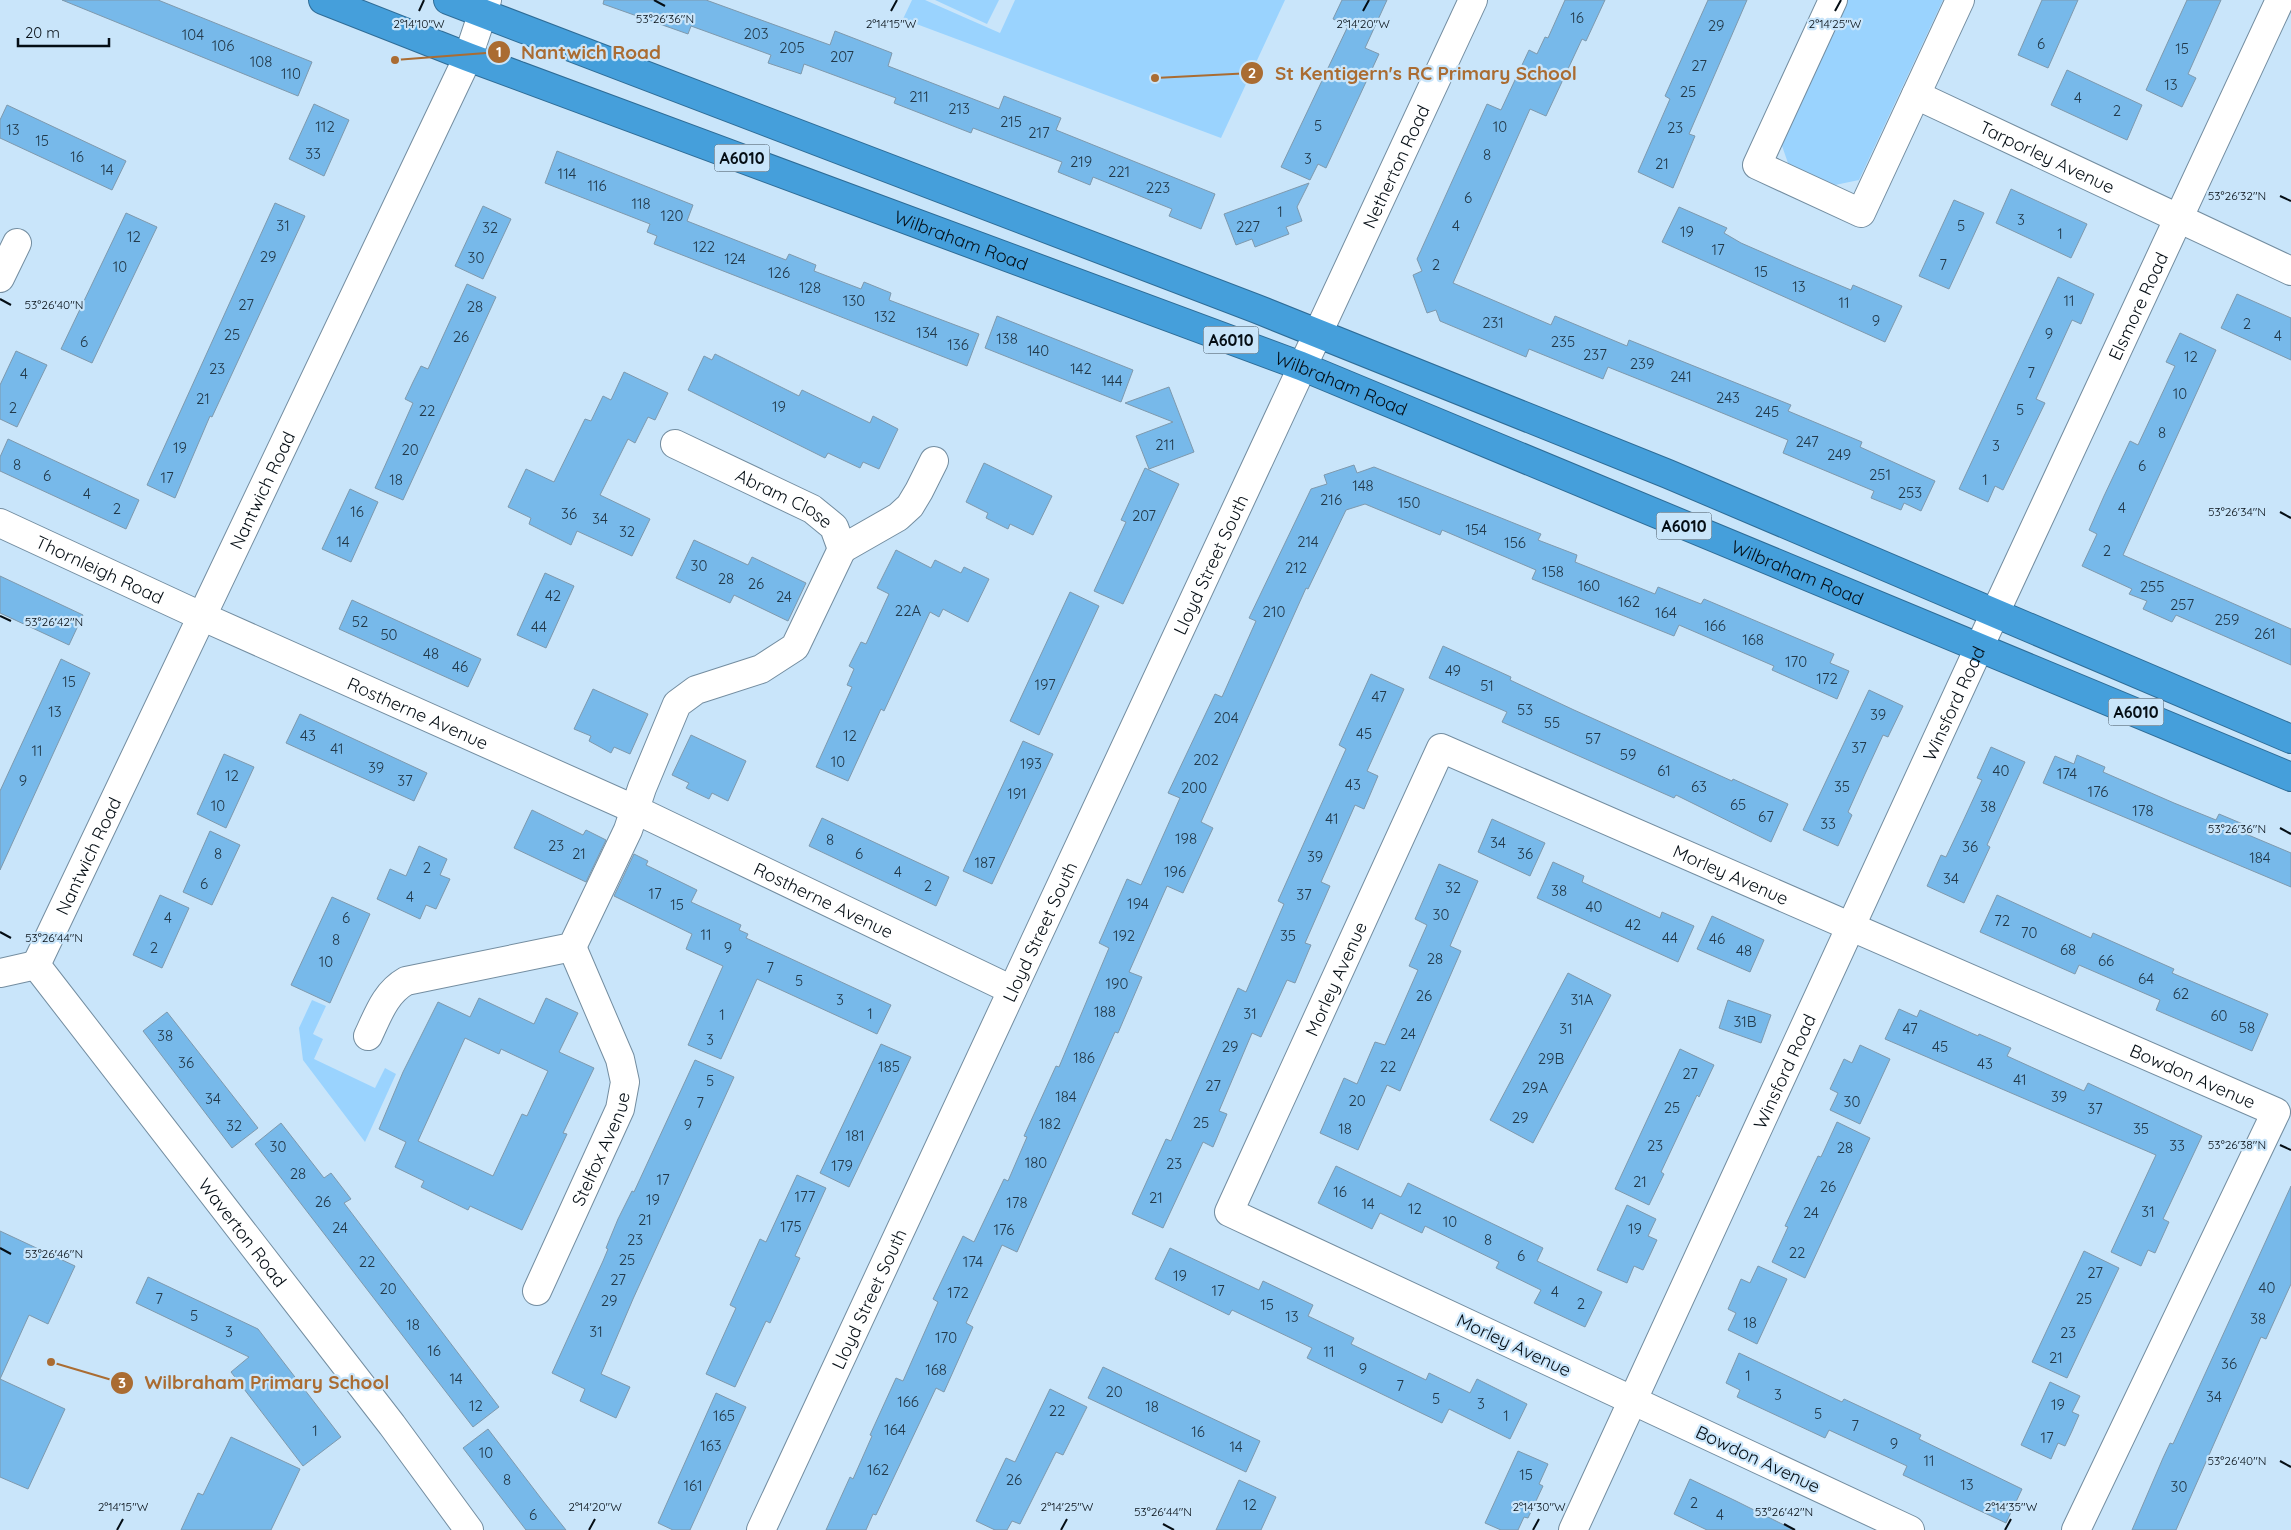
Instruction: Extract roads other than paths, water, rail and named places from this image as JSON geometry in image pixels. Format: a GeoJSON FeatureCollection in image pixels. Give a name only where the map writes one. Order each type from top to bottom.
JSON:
{"type":"FeatureCollection","features":[{"type":"Feature","properties":{"kind":"highway","name":"Wilbraham Road"},"geometry":{"type":"LineString","coordinates":[[323,0],[468,57],[1302,366],[2291,777]]}},
{"type":"Feature","properties":{"kind":"highway","name":"A6010"},"geometry":{"type":"LineString","coordinates":[[448,0],[484,6],[1316,333],[1662,472],[2291,739]]}},
{"type":"Feature","properties":{"kind":"street","name":"Netherton Road"},"geometry":{"type":"LineString","coordinates":[[1316,333],[1473,0]]}},
{"type":"Feature","properties":{"kind":"street"},"geometry":{"type":"LineString","coordinates":[[1833,0],[1757,164],[1861,213],[1960,0]]}},
{"type":"Feature","properties":{"kind":"street","name":"Elsmore Road"},"geometry":{"type":"LineString","coordinates":[[1995,613],[2280,0]]}},
{"type":"Feature","properties":{"kind":"street","name":"Nantwich Road"},"geometry":{"type":"LineString","coordinates":[[36,965],[468,57],[484,6]]}},
{"type":"Feature","properties":{"kind":"street","name":"Tarporley Avenue"},"geometry":{"type":"LineString","coordinates":[[1916,95],[2291,271]]}},
{"type":"Feature","properties":{"kind":"street"},"geometry":{"type":"LineString","coordinates":[[0,278],[17,243]]}},
{"type":"Feature","properties":{"kind":"street","name":"Lloyd Street South"},"geometry":{"type":"LineString","coordinates":[[761,1530],[1257,466],[1316,333]]}},
{"type":"Feature","properties":{"kind":"street","name":"Abram Close"},"geometry":{"type":"LineString","coordinates":[[675,444],[812,509],[834,527],[842,549],[898,518],[919,491],[934,461]]}},
{"type":"Feature","properties":{"kind":"street","name":"Thornleigh Road"},"geometry":{"type":"LineString","coordinates":[[0,522],[201,616]]}},
{"type":"Feature","properties":{"kind":"street"},"geometry":{"type":"LineString","coordinates":[[368,1036],[387,996],[394,988],[406,981],[572,947],[628,830],[642,788],[677,704],[696,690],[761,669],[795,647],[842,549]]}},
{"type":"Feature","properties":{"kind":"street","name":"Winsford Road"},"geometry":{"type":"LineString","coordinates":[[1573,1530],[1995,613]]}},
{"type":"Feature","properties":{"kind":"street","name":"Rostherne Avenue"},"geometry":{"type":"LineString","coordinates":[[201,616],[636,810],[1012,990]]}},
{"type":"Feature","properties":{"kind":"street","name":"Morley Avenue"},"geometry":{"type":"LineString","coordinates":[[1633,1400],[1229,1212],[1441,748],[1851,927]]}},
{"type":"Feature","properties":{"kind":"street","name":"Bowdon Avenue"},"geometry":{"type":"LineString","coordinates":[[1851,927],[2276,1112],[2076,1530]]}},
{"type":"Feature","properties":{"kind":"street","name":"Stelfox Avenue"},"geometry":{"type":"LineString","coordinates":[[537,1291],[620,1109],[626,1082],[620,1060],[572,947]]}},
{"type":"Feature","properties":{"kind":"street"},"geometry":{"type":"LineString","coordinates":[[0,973],[36,965]]}},
{"type":"Feature","properties":{"kind":"street","name":"Waverton Road"},"geometry":{"type":"LineString","coordinates":[[36,965],[392,1425],[469,1530]]}},
{"type":"Feature","properties":{"kind":"street","name":"Bowdon Avenue"},"geometry":{"type":"LineString","coordinates":[[1633,1400],[1910,1530]]}},
{"type":"Feature","properties":{"kind":"place","name":"Nantwich Road"},"geometry":{"type":"Point","coordinates":[395,60]}},
{"type":"Feature","properties":{"kind":"place","name":"St Kentigern's RC Primary School"},"geometry":{"type":"Point","coordinates":[1155,78]}},
{"type":"Feature","properties":{"kind":"place","name":"Wilbraham Primary School"},"geometry":{"type":"Point","coordinates":[51,1362]}}]}
